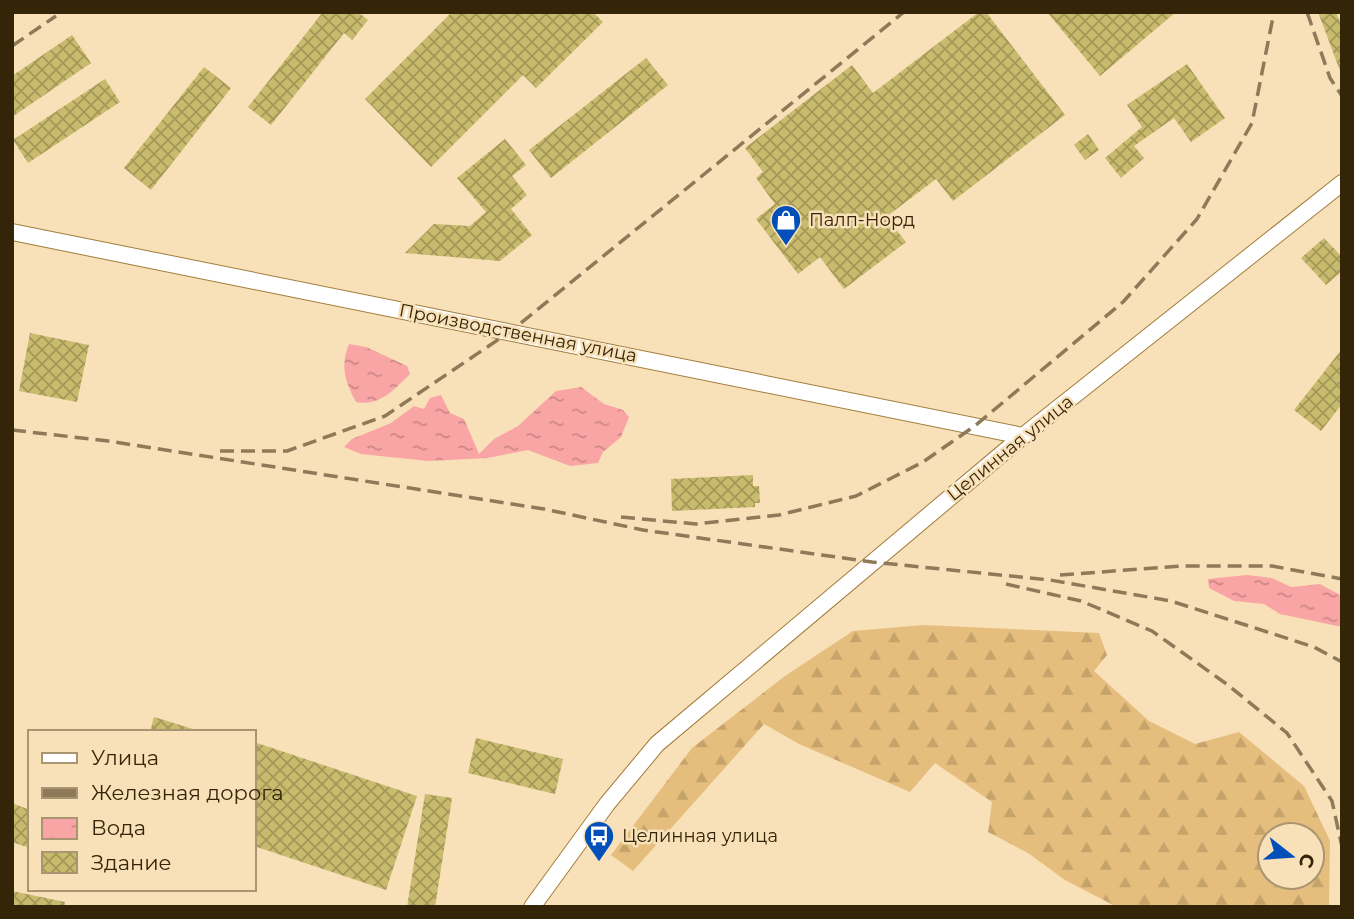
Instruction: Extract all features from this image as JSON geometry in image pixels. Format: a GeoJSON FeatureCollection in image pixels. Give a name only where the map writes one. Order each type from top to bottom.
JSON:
{"type":"FeatureCollection","features":[{"type":"Feature","properties":{"kind":"street","name":"Целинная улица"},"geometry":{"type":"LineString","coordinates":[[532,907],[607,804],[657,744],[1023,436],[1342,183]]}},
{"type":"Feature","properties":{"kind":"street","name":"Производственная улица"},"geometry":{"type":"LineString","coordinates":[[12,232],[1023,436]]}},
{"type":"Feature","properties":{"kind":"green space"},"geometry":{"type":"Polygon","coordinates":[[[924,625],[1099,633],[1107,655],[1094,671],[1149,721],[1195,744],[1239,732],[1304,786],[1321,821],[1256,821],[1256,891],[1326,891],[1326,833],[1330,841],[1329,907],[1117,907],[1065,880],[1028,853],[988,832],[992,802],[935,763],[910,792],[799,744],[764,724],[633,871],[611,855],[692,748],[785,676],[853,631],[924,625]]]}},
{"type":"Feature","properties":{"kind":"water"},"geometry":{"type":"Polygon","coordinates":[[[349,344],[366,347],[407,366],[410,374],[379,399],[356,402],[345,373],[349,344]]]}},
{"type":"Feature","properties":{"kind":"water"},"geometry":{"type":"Polygon","coordinates":[[[581,387],[604,404],[623,410],[629,417],[621,437],[603,452],[598,463],[570,466],[528,450],[488,458],[428,461],[361,454],[344,447],[352,439],[391,423],[414,406],[424,409],[430,398],[441,395],[450,413],[464,419],[479,454],[494,439],[518,426],[556,391],[581,387]]]}},
{"type":"Feature","properties":{"kind":"water"},"geometry":{"type":"Polygon","coordinates":[[[1247,575],[1272,578],[1291,587],[1320,584],[1342,596],[1342,627],[1280,614],[1264,604],[1234,601],[1209,588],[1208,579],[1247,575]]]}},
{"type":"Feature","properties":{"kind":"building"},"geometry":{"type":"Polygon","coordinates":[[[323,12],[358,12],[368,20],[352,40],[344,33],[271,125],[248,107],[323,12]]]}},
{"type":"Feature","properties":{"kind":"building"},"geometry":{"type":"Polygon","coordinates":[[[452,12],[593,12],[603,22],[536,88],[523,75],[431,167],[365,99],[452,12]]]}},
{"type":"Feature","properties":{"kind":"building"},"geometry":{"type":"Polygon","coordinates":[[[979,12],[986,12],[1065,115],[953,201],[936,179],[886,217],[906,242],[844,289],[820,257],[798,274],[756,219],[775,204],[756,178],[763,172],[745,148],[852,65],[873,93],[979,12]]]}},
{"type":"Feature","properties":{"kind":"building"},"geometry":{"type":"Polygon","coordinates":[[[1047,12],[1176,12],[1100,76],[1047,12]]]}},
{"type":"Feature","properties":{"kind":"building"},"geometry":{"type":"Polygon","coordinates":[[[1318,12],[1336,12],[1339,20],[1342,19],[1342,76],[1318,12]]]}},
{"type":"Feature","properties":{"kind":"building"},"geometry":{"type":"Polygon","coordinates":[[[72,35],[91,63],[12,117],[12,76],[72,35]]]}},
{"type":"Feature","properties":{"kind":"building"},"geometry":{"type":"Polygon","coordinates":[[[646,58],[668,85],[551,178],[529,150],[646,58]]]}},
{"type":"Feature","properties":{"kind":"building"},"geometry":{"type":"Polygon","coordinates":[[[1187,64],[1225,118],[1191,142],[1174,118],[1134,146],[1144,158],[1121,178],[1105,158],[1142,127],[1127,105],[1187,64]]]}},
{"type":"Feature","properties":{"kind":"building"},"geometry":{"type":"Polygon","coordinates":[[[204,67],[231,88],[151,190],[124,168],[204,67]]]}},
{"type":"Feature","properties":{"kind":"building"},"geometry":{"type":"Polygon","coordinates":[[[105,79],[120,102],[28,163],[13,140],[105,79]]]}},
{"type":"Feature","properties":{"kind":"building"},"geometry":{"type":"Polygon","coordinates":[[[1088,134],[1099,150],[1085,160],[1074,145],[1088,134]]]}},
{"type":"Feature","properties":{"kind":"building"},"geometry":{"type":"Polygon","coordinates":[[[505,139],[526,165],[512,176],[527,195],[511,209],[532,235],[500,261],[405,253],[434,224],[470,226],[486,212],[457,178],[505,139]]]}},
{"type":"Feature","properties":{"kind":"building"},"geometry":{"type":"Polygon","coordinates":[[[1324,238],[1342,257],[1342,271],[1326,285],[1301,258],[1324,238]]]}},
{"type":"Feature","properties":{"kind":"building"},"geometry":{"type":"Polygon","coordinates":[[[30,333],[89,345],[77,402],[19,391],[30,333]]]}},
{"type":"Feature","properties":{"kind":"building"},"geometry":{"type":"Polygon","coordinates":[[[1342,349],[1342,404],[1321,431],[1294,410],[1342,349]]]}},
{"type":"Feature","properties":{"kind":"building"},"geometry":{"type":"Polygon","coordinates":[[[753,475],[753,486],[759,486],[760,503],[755,503],[755,507],[672,511],[671,479],[753,475]]]}},
{"type":"Feature","properties":{"kind":"building"},"geometry":{"type":"Polygon","coordinates":[[[154,717],[193,729],[193,730],[151,730],[154,717]]]}},
{"type":"Feature","properties":{"kind":"building"},"geometry":{"type":"Polygon","coordinates":[[[476,738],[563,759],[555,794],[468,773],[476,738]]]}},
{"type":"Feature","properties":{"kind":"building"},"geometry":{"type":"Polygon","coordinates":[[[256,743],[417,796],[386,890],[256,847],[256,743]]]}},
{"type":"Feature","properties":{"kind":"building"},"geometry":{"type":"Polygon","coordinates":[[[425,794],[452,798],[435,907],[407,907],[425,794]]]}},
{"type":"Feature","properties":{"kind":"building"},"geometry":{"type":"Polygon","coordinates":[[[12,803],[28,809],[28,847],[12,842],[12,803]]]}},
{"type":"Feature","properties":{"kind":"building"},"geometry":{"type":"Polygon","coordinates":[[[12,891],[65,902],[64,907],[12,907],[12,891]]]}},
{"type":"Feature","properties":{"kind":"railway"},"geometry":{"type":"LineString","coordinates":[[220,451],[287,451],[385,416],[511,331],[904,12]]}},
{"type":"Feature","properties":{"kind":"railway"},"geometry":{"type":"LineString","coordinates":[[621,517],[696,524],[779,515],[856,496],[923,462],[976,425],[1123,302],[1197,219],[1252,123],[1274,12]]}},
{"type":"Feature","properties":{"kind":"railway"},"geometry":{"type":"LineString","coordinates":[[1307,12],[1330,78],[1342,96]]}},
{"type":"Feature","properties":{"kind":"railway"},"geometry":{"type":"LineString","coordinates":[[12,46],[56,16]]}},
{"type":"Feature","properties":{"kind":"railway"},"geometry":{"type":"LineString","coordinates":[[12,430],[108,441],[544,509],[643,530],[872,562],[1050,580],[1171,601],[1314,647],[1342,662]]}},
{"type":"Feature","properties":{"kind":"railway"},"geometry":{"type":"LineString","coordinates":[[1060,575],[1181,566],[1272,566],[1342,579]]}},
{"type":"Feature","properties":{"kind":"railway"},"geometry":{"type":"LineString","coordinates":[[1006,584],[1081,601],[1152,631],[1228,685],[1287,733],[1332,801],[1342,847]]}},
{"type":"Feature","properties":{"kind":"place","name":"Палп-Норд"},"geometry":{"type":"Point","coordinates":[786,247]}},
{"type":"Feature","properties":{"kind":"place","name":"Целинная улица"},"geometry":{"type":"Point","coordinates":[599,863]}}]}
